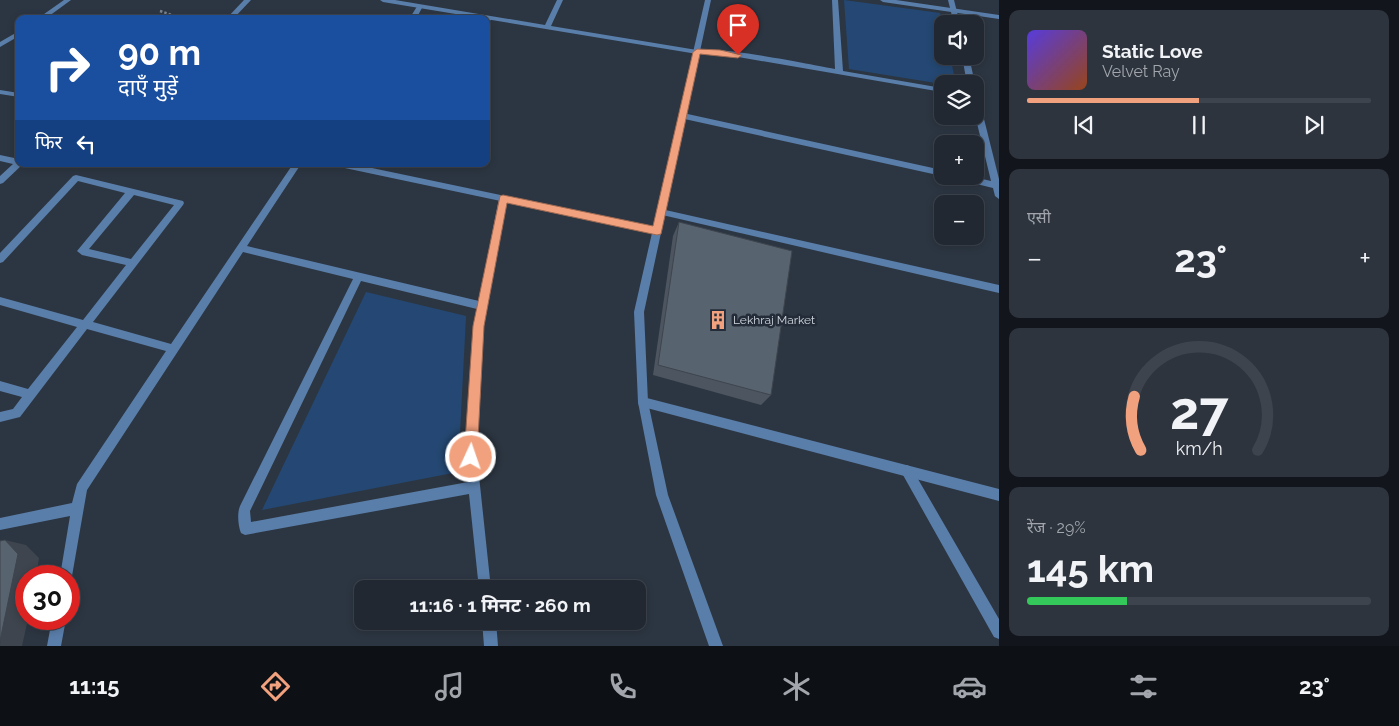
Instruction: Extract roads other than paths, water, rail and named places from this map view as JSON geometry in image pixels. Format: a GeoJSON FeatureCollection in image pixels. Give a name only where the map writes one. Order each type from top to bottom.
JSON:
{"type":"FeatureCollection","features":[{"type":"Feature","properties":{"kind":"street"},"geometry":{"type":"LineString","coordinates":[[46,15],[68,0]]}},
{"type":"Feature","properties":{"kind":"street"},"geometry":{"type":"LineString","coordinates":[[233,15],[248,0]]}},
{"type":"Feature","properties":{"kind":"street"},"geometry":{"type":"LineString","coordinates":[[383,0],[464,15]]}},
{"type":"Feature","properties":{"kind":"street"},"geometry":{"type":"LineString","coordinates":[[547,27],[560,0]]}},
{"type":"Feature","properties":{"kind":"street"},"geometry":{"type":"LineString","coordinates":[[708,0],[639,312],[643,402],[662,496],[716,646]]}},
{"type":"Feature","properties":{"kind":"street"},"geometry":{"type":"LineString","coordinates":[[835,0],[839,72]]}},
{"type":"Feature","properties":{"kind":"street"},"geometry":{"type":"LineString","coordinates":[[883,0],[999,17]]}},
{"type":"Feature","properties":{"kind":"street"},"geometry":{"type":"LineString","coordinates":[[951,0],[954,15]]}},
{"type":"Feature","properties":{"kind":"street"},"geometry":{"type":"LineString","coordinates":[[414,15],[420,6]]}},
{"type":"Feature","properties":{"kind":"street"},"geometry":{"type":"LineString","coordinates":[[490,20],[547,27],[697,52],[720,52],[934,89]]}},
{"type":"Feature","properties":{"kind":"street"},"geometry":{"type":"LineString","coordinates":[[0,46],[15,36]]}},
{"type":"Feature","properties":{"kind":"street"},"geometry":{"type":"LineString","coordinates":[[0,92],[15,95]]}},
{"type":"Feature","properties":{"kind":"street"},"geometry":{"type":"LineString","coordinates":[[683,116],[934,171]]}},
{"type":"Feature","properties":{"kind":"street"},"geometry":{"type":"LineString","coordinates":[[982,125],[999,196]]}},
{"type":"Feature","properties":{"kind":"street"},"geometry":{"type":"LineString","coordinates":[[0,158],[15,161]]}},
{"type":"Feature","properties":{"kind":"street"},"geometry":{"type":"LineString","coordinates":[[0,181],[15,166]]}},
{"type":"Feature","properties":{"kind":"street"},"geometry":{"type":"LineString","coordinates":[[68,565],[81,488],[295,167]]}},
{"type":"Feature","properties":{"kind":"street"},"geometry":{"type":"LineString","coordinates":[[354,167],[657,231]]}},
{"type":"Feature","properties":{"kind":"street"},"geometry":{"type":"LineString","coordinates":[[0,259],[76,178],[180,203],[84,324],[16,414],[0,417]]}},
{"type":"Feature","properties":{"kind":"street"},"geometry":{"type":"LineString","coordinates":[[984,183],[998,186]]}},
{"type":"Feature","properties":{"kind":"street"},"geometry":{"type":"LineString","coordinates":[[132,191],[82,251],[132,263]]}},
{"type":"Feature","properties":{"kind":"street"},"geometry":{"type":"LineString","coordinates":[[484,580],[471,457],[479,326],[503,198]]}},
{"type":"Feature","properties":{"kind":"street"},"geometry":{"type":"LineString","coordinates":[[661,212],[999,289]]}},
{"type":"Feature","properties":{"kind":"street"},"geometry":{"type":"LineString","coordinates":[[241,248],[482,306]]}},
{"type":"Feature","properties":{"kind":"street"},"geometry":{"type":"LineString","coordinates":[[359,276],[244,510],[245,529],[474,487]]}},
{"type":"Feature","properties":{"kind":"street"},"geometry":{"type":"LineString","coordinates":[[0,301],[174,350]]}},
{"type":"Feature","properties":{"kind":"street"},"geometry":{"type":"LineString","coordinates":[[0,386],[30,395]]}},
{"type":"Feature","properties":{"kind":"street"},"geometry":{"type":"LineString","coordinates":[[643,402],[999,495]]}},
{"type":"Feature","properties":{"kind":"street"},"geometry":{"type":"LineString","coordinates":[[907,471],[999,632]]}},
{"type":"Feature","properties":{"kind":"street"},"geometry":{"type":"LineString","coordinates":[[0,524],[78,508]]}},
{"type":"Feature","properties":{"kind":"street"},"geometry":{"type":"LineString","coordinates":[[54,646],[57,630]]}},
{"type":"Feature","properties":{"kind":"street"},"geometry":{"type":"LineString","coordinates":[[490,630],[491,646]]}},
{"type":"Feature","properties":{"kind":"place","name":"Lekhraj Market"},"geometry":{"type":"Point","coordinates":[718,320]}}]}
